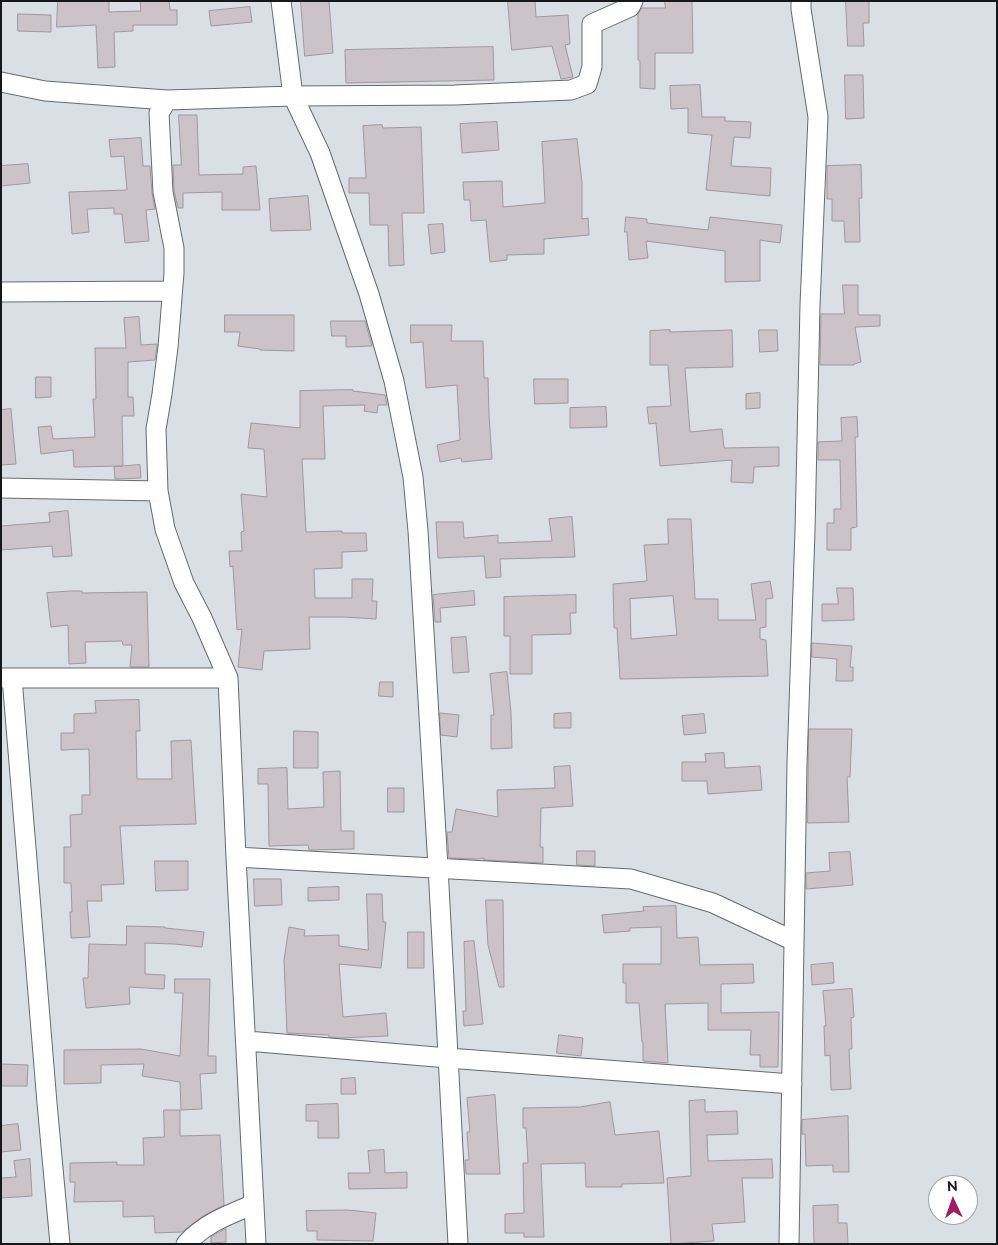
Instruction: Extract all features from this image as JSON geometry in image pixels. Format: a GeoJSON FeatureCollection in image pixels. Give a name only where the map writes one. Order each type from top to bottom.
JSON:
{"type":"FeatureCollection","features":[{"type":"Feature","properties":{"kind":"street"},"geometry":{"type":"LineString","coordinates":[[281,1],[293,96],[320,153],[369,294],[394,381],[413,477],[418,531],[438,868],[458,1244]]}},
{"type":"Feature","properties":{"kind":"street"},"geometry":{"type":"LineString","coordinates":[[1,82],[45,91],[167,100],[571,90],[587,84],[592,67],[592,24],[630,7],[633,1]]}},
{"type":"Feature","properties":{"kind":"street"},"geometry":{"type":"LineString","coordinates":[[789,1244],[797,763],[810,306],[818,117],[801,1]]}},
{"type":"Feature","properties":{"kind":"street"},"geometry":{"type":"LineString","coordinates":[[167,100],[159,113],[163,192],[174,248],[172,291],[162,394],[156,429],[158,491],[165,529],[184,583],[202,618],[228,678],[256,1244]]}},
{"type":"Feature","properties":{"kind":"street"},"geometry":{"type":"LineString","coordinates":[[1,292],[172,291]]}},
{"type":"Feature","properties":{"kind":"street"},"geometry":{"type":"LineString","coordinates":[[1,488],[158,491]]}},
{"type":"Feature","properties":{"kind":"street"},"geometry":{"type":"LineString","coordinates":[[60,1244],[7,678],[228,678]]}},
{"type":"Feature","properties":{"kind":"street"},"geometry":{"type":"LineString","coordinates":[[236,857],[631,880],[712,903],[794,941]]}},
{"type":"Feature","properties":{"kind":"street"},"geometry":{"type":"LineString","coordinates":[[247,1041],[792,1084]]}},
{"type":"Feature","properties":{"kind":"street"},"geometry":{"type":"LineString","coordinates":[[186,1244],[198,1230],[254,1204]]}},
{"type":"Feature","properties":{"kind":"building"},"geometry":{"type":"Polygon","coordinates":[[[58,1],[109,1],[109,12],[141,11],[140,1],[169,1],[170,10],[177,10],[177,25],[133,25],[133,31],[114,32],[115,67],[98,68],[96,25],[57,27],[58,1]]]}},
{"type":"Feature","properties":{"kind":"building"},"geometry":{"type":"Polygon","coordinates":[[[301,1],[329,1],[333,53],[305,56],[301,1]]]}},
{"type":"Feature","properties":{"kind":"building"},"geometry":{"type":"Polygon","coordinates":[[[508,1],[535,1],[536,17],[568,15],[570,44],[565,45],[573,77],[561,79],[552,46],[512,50],[508,1]]]}},
{"type":"Feature","properties":{"kind":"building"},"geometry":{"type":"Polygon","coordinates":[[[665,1],[692,1],[693,53],[655,53],[655,89],[640,88],[638,14],[642,8],[665,8],[665,1]]]}},
{"type":"Feature","properties":{"kind":"building"},"geometry":{"type":"Polygon","coordinates":[[[846,1],[869,1],[869,23],[863,23],[864,46],[848,46],[846,1]]]}},
{"type":"Feature","properties":{"kind":"building"},"geometry":{"type":"Polygon","coordinates":[[[250,7],[252,22],[211,26],[209,11],[250,7]]]}},
{"type":"Feature","properties":{"kind":"building"},"geometry":{"type":"Polygon","coordinates":[[[18,14],[51,15],[51,32],[18,31],[18,14]]]}},
{"type":"Feature","properties":{"kind":"building"},"geometry":{"type":"Polygon","coordinates":[[[493,47],[494,80],[346,83],[345,50],[493,47]]]}},
{"type":"Feature","properties":{"kind":"building"},"geometry":{"type":"Polygon","coordinates":[[[845,75],[863,75],[864,118],[846,119],[845,75]]]}},
{"type":"Feature","properties":{"kind":"building"},"geometry":{"type":"Polygon","coordinates":[[[700,85],[702,117],[725,117],[725,121],[751,122],[750,138],[734,137],[731,166],[771,168],[770,196],[706,190],[712,135],[688,133],[688,108],[671,109],[670,86],[700,85]]]}},
{"type":"Feature","properties":{"kind":"building"},"geometry":{"type":"Polygon","coordinates":[[[179,115],[197,115],[199,175],[243,174],[243,167],[256,166],[260,210],[222,210],[222,192],[183,193],[183,208],[178,208],[174,191],[173,165],[181,165],[179,115]]]}},
{"type":"Feature","properties":{"kind":"building"},"geometry":{"type":"Polygon","coordinates":[[[497,122],[499,150],[462,153],[460,124],[497,122]]]}},
{"type":"Feature","properties":{"kind":"building"},"geometry":{"type":"Polygon","coordinates":[[[382,125],[383,128],[421,127],[424,213],[402,213],[404,265],[389,266],[388,225],[370,225],[369,193],[349,193],[349,178],[366,178],[363,126],[382,125]]]}},
{"type":"Feature","properties":{"kind":"building"},"geometry":{"type":"Polygon","coordinates":[[[141,138],[143,166],[150,166],[155,209],[146,210],[149,241],[125,243],[122,214],[114,214],[114,208],[87,209],[89,232],[72,234],[69,192],[127,190],[124,156],[111,157],[109,140],[141,138]]]}},
{"type":"Feature","properties":{"kind":"building"},"geometry":{"type":"Polygon","coordinates":[[[577,139],[582,183],[582,219],[588,218],[589,235],[544,239],[544,254],[507,255],[507,260],[490,262],[486,220],[471,221],[470,200],[464,200],[463,182],[502,181],[503,207],[545,203],[542,142],[577,139]]]}},
{"type":"Feature","properties":{"kind":"building"},"geometry":{"type":"Polygon","coordinates":[[[28,164],[30,183],[1,186],[1,166],[28,164]]]}},
{"type":"Feature","properties":{"kind":"building"},"geometry":{"type":"Polygon","coordinates":[[[861,165],[862,198],[859,198],[860,242],[845,242],[844,221],[832,221],[832,199],[827,199],[827,166],[861,165]]]}},
{"type":"Feature","properties":{"kind":"building"},"geometry":{"type":"Polygon","coordinates":[[[308,196],[311,230],[271,231],[269,199],[308,196]]]}},
{"type":"Feature","properties":{"kind":"building"},"geometry":{"type":"Polygon","coordinates":[[[626,217],[647,219],[647,223],[708,230],[710,217],[782,225],[780,243],[760,240],[760,281],[725,282],[725,251],[646,241],[648,258],[629,260],[627,232],[625,232],[626,217]]]}},
{"type":"Feature","properties":{"kind":"building"},"geometry":{"type":"Polygon","coordinates":[[[443,224],[445,252],[431,254],[428,225],[443,224]]]}},
{"type":"Feature","properties":{"kind":"building"},"geometry":{"type":"Polygon","coordinates":[[[843,285],[858,285],[859,315],[880,315],[880,326],[855,327],[861,362],[854,365],[820,365],[821,314],[844,314],[843,285]]]}},
{"type":"Feature","properties":{"kind":"building"},"geometry":{"type":"Polygon","coordinates":[[[225,315],[294,315],[294,351],[260,350],[238,346],[240,332],[225,332],[225,315]]]}},
{"type":"Feature","properties":{"kind":"building"},"geometry":{"type":"Polygon","coordinates":[[[139,317],[141,345],[157,344],[157,346],[155,360],[128,362],[128,397],[133,397],[134,416],[122,416],[123,466],[74,467],[73,450],[41,454],[38,427],[51,426],[53,439],[95,437],[93,399],[96,399],[95,348],[126,348],[124,318],[139,317]]]}},
{"type":"Feature","properties":{"kind":"building"},"geometry":{"type":"Polygon","coordinates":[[[331,321],[365,321],[372,346],[346,347],[346,336],[332,336],[331,321]]]}},
{"type":"Feature","properties":{"kind":"building"},"geometry":{"type":"Polygon","coordinates":[[[411,325],[452,325],[451,341],[483,341],[484,378],[488,378],[492,459],[462,462],[461,458],[440,462],[437,445],[460,440],[457,385],[426,388],[423,342],[411,343],[411,325]]]}},
{"type":"Feature","properties":{"kind":"building"},"geometry":{"type":"Polygon","coordinates":[[[670,330],[670,332],[732,330],[733,367],[685,368],[690,432],[722,429],[724,448],[779,447],[779,466],[754,467],[753,483],[731,482],[732,460],[660,466],[656,423],[649,424],[647,407],[671,406],[668,365],[650,365],[650,331],[670,330]]]}},
{"type":"Feature","properties":{"kind":"building"},"geometry":{"type":"Polygon","coordinates":[[[759,330],[777,330],[778,351],[760,352],[759,330]]]}},
{"type":"Feature","properties":{"kind":"building"},"geometry":{"type":"Polygon","coordinates":[[[36,377],[51,377],[51,397],[36,398],[36,377]]]}},
{"type":"Feature","properties":{"kind":"building"},"geometry":{"type":"Polygon","coordinates":[[[534,379],[568,379],[568,403],[535,404],[534,379]]]}},
{"type":"Feature","properties":{"kind":"building"},"geometry":{"type":"Polygon","coordinates":[[[353,390],[385,395],[387,405],[378,405],[377,413],[364,411],[365,405],[323,406],[325,459],[302,459],[306,532],[342,531],[342,533],[366,533],[367,551],[342,552],[342,568],[314,569],[315,598],[352,598],[352,579],[373,579],[372,601],[377,601],[376,619],[309,617],[310,649],[264,651],[262,670],[238,667],[242,629],[237,630],[233,566],[230,567],[229,551],[242,551],[241,532],[244,531],[241,494],[267,497],[264,449],[248,448],[251,423],[300,428],[300,391],[353,390]]]}},
{"type":"Feature","properties":{"kind":"building"},"geometry":{"type":"Polygon","coordinates":[[[760,393],[760,408],[746,409],[746,394],[760,393]]]}},
{"type":"Feature","properties":{"kind":"building"},"geometry":{"type":"Polygon","coordinates":[[[606,407],[607,427],[570,428],[570,408],[606,407]]]}},
{"type":"Feature","properties":{"kind":"building"},"geometry":{"type":"Polygon","coordinates":[[[11,409],[16,464],[1,465],[1,410],[11,409]]]}},
{"type":"Feature","properties":{"kind":"building"},"geometry":{"type":"Polygon","coordinates":[[[857,417],[858,437],[855,437],[857,527],[851,528],[851,550],[827,550],[827,523],[834,523],[834,509],[841,509],[840,460],[818,460],[818,442],[842,441],[841,418],[857,417]]]}},
{"type":"Feature","properties":{"kind":"building"},"geometry":{"type":"Polygon","coordinates":[[[140,465],[141,478],[115,479],[114,467],[140,465]]]}},
{"type":"Feature","properties":{"kind":"building"},"geometry":{"type":"Polygon","coordinates":[[[68,511],[72,556],[53,557],[52,546],[1,550],[1,526],[50,522],[49,513],[68,511]]]}},
{"type":"Feature","properties":{"kind":"building"},"geometry":{"type":"Polygon","coordinates":[[[572,517],[575,557],[500,559],[501,577],[486,578],[484,556],[438,558],[436,522],[463,522],[464,538],[498,535],[498,543],[552,541],[549,519],[572,517]]]}},
{"type":"Feature","properties":{"kind":"building"},"geometry":{"type":"Polygon","coordinates":[[[668,519],[691,519],[695,599],[718,599],[718,620],[756,620],[751,584],[770,581],[773,598],[766,599],[766,627],[760,628],[760,639],[766,640],[768,676],[620,679],[617,628],[614,628],[613,584],[647,581],[644,545],[668,544],[668,519]],[[673,596],[630,599],[631,639],[677,635],[673,596]]]}},
{"type":"Feature","properties":{"kind":"building"},"geometry":{"type":"Polygon","coordinates":[[[837,588],[853,588],[854,620],[822,621],[822,604],[838,604],[837,588]]]}},
{"type":"Feature","properties":{"kind":"building"},"geometry":{"type":"Polygon","coordinates":[[[82,591],[82,593],[147,592],[149,667],[130,667],[132,645],[123,645],[122,641],[85,642],[86,663],[69,664],[68,625],[51,627],[47,593],[82,591]]]}},
{"type":"Feature","properties":{"kind":"building"},"geometry":{"type":"Polygon","coordinates":[[[474,591],[475,605],[440,608],[441,622],[435,622],[433,595],[474,591]]]}},
{"type":"Feature","properties":{"kind":"building"},"geometry":{"type":"Polygon","coordinates":[[[576,595],[576,613],[570,613],[571,634],[532,635],[532,674],[510,674],[510,636],[504,636],[504,597],[576,595]]]}},
{"type":"Feature","properties":{"kind":"building"},"geometry":{"type":"Polygon","coordinates":[[[466,637],[469,672],[453,673],[451,638],[466,637]]]}},
{"type":"Feature","properties":{"kind":"building"},"geometry":{"type":"Polygon","coordinates":[[[812,643],[852,646],[850,667],[853,667],[853,681],[836,681],[837,659],[812,657],[812,643]]]}},
{"type":"Feature","properties":{"kind":"building"},"geometry":{"type":"Polygon","coordinates":[[[507,672],[512,748],[491,749],[491,715],[494,715],[490,674],[507,672]]]}},
{"type":"Feature","properties":{"kind":"building"},"geometry":{"type":"Polygon","coordinates":[[[380,682],[393,682],[393,697],[379,696],[380,682]]]}},
{"type":"Feature","properties":{"kind":"building"},"geometry":{"type":"Polygon","coordinates":[[[139,700],[140,731],[136,731],[137,779],[172,779],[171,741],[191,740],[196,824],[120,826],[124,884],[101,885],[102,901],[87,901],[90,937],[71,938],[71,883],[64,883],[64,847],[71,847],[70,815],[82,814],[82,795],[90,795],[89,749],[61,750],[61,733],[74,733],[74,714],[96,713],[95,701],[139,700]]]}},
{"type":"Feature","properties":{"kind":"building"},"geometry":{"type":"Polygon","coordinates":[[[440,713],[459,715],[457,737],[441,735],[440,713]]]}},
{"type":"Feature","properties":{"kind":"building"},"geometry":{"type":"Polygon","coordinates":[[[571,713],[571,728],[554,728],[554,714],[571,713]]]}},
{"type":"Feature","properties":{"kind":"building"},"geometry":{"type":"Polygon","coordinates":[[[704,714],[706,733],[684,735],[682,716],[704,714]]]}},
{"type":"Feature","properties":{"kind":"building"},"geometry":{"type":"Polygon","coordinates":[[[809,729],[852,729],[850,777],[847,777],[849,822],[808,823],[809,729]]]}},
{"type":"Feature","properties":{"kind":"building"},"geometry":{"type":"Polygon","coordinates":[[[294,731],[318,732],[318,768],[294,768],[294,731]]]}},
{"type":"Feature","properties":{"kind":"building"},"geometry":{"type":"Polygon","coordinates":[[[724,753],[725,768],[760,766],[762,790],[708,794],[707,781],[682,781],[682,762],[706,762],[705,754],[724,753]]]}},
{"type":"Feature","properties":{"kind":"building"},"geometry":{"type":"Polygon","coordinates":[[[570,766],[573,806],[541,808],[540,847],[543,847],[543,863],[484,860],[484,858],[449,858],[447,832],[452,832],[456,809],[498,817],[497,790],[555,788],[554,767],[570,766]]]}},
{"type":"Feature","properties":{"kind":"building"},"geometry":{"type":"Polygon","coordinates":[[[287,768],[288,809],[324,807],[323,772],[340,771],[341,831],[354,831],[354,849],[309,850],[308,845],[269,846],[268,784],[258,784],[258,769],[287,768]]]}},
{"type":"Feature","properties":{"kind":"building"},"geometry":{"type":"Polygon","coordinates":[[[388,788],[404,788],[404,812],[388,812],[388,788]]]}},
{"type":"Feature","properties":{"kind":"building"},"geometry":{"type":"Polygon","coordinates":[[[577,851],[595,851],[595,866],[577,865],[577,851]]]}},
{"type":"Feature","properties":{"kind":"building"},"geometry":{"type":"Polygon","coordinates":[[[850,852],[853,885],[806,889],[806,873],[830,871],[829,853],[850,852]]]}},
{"type":"Feature","properties":{"kind":"building"},"geometry":{"type":"Polygon","coordinates":[[[155,861],[188,861],[188,890],[156,891],[155,861]]]}},
{"type":"Feature","properties":{"kind":"building"},"geometry":{"type":"Polygon","coordinates":[[[254,879],[281,879],[282,905],[255,906],[254,879]]]}},
{"type":"Feature","properties":{"kind":"building"},"geometry":{"type":"Polygon","coordinates":[[[339,887],[339,900],[308,901],[308,888],[339,887]]]}},
{"type":"Feature","properties":{"kind":"building"},"geometry":{"type":"Polygon","coordinates":[[[367,894],[382,894],[383,922],[386,922],[381,968],[339,964],[343,1017],[386,1013],[388,1036],[340,1038],[329,1037],[329,1035],[287,1033],[284,960],[289,927],[305,930],[304,936],[339,935],[339,946],[368,950],[367,894]]]}},
{"type":"Feature","properties":{"kind":"building"},"geometry":{"type":"Polygon","coordinates":[[[486,900],[503,900],[504,987],[499,987],[488,945],[486,900]]]}},
{"type":"Feature","properties":{"kind":"building"},"geometry":{"type":"Polygon","coordinates":[[[676,906],[677,938],[698,937],[700,965],[753,964],[754,983],[721,984],[721,1013],[779,1012],[778,1067],[760,1067],[760,1055],[750,1055],[751,1030],[708,1030],[708,1003],[665,1004],[668,1063],[643,1061],[639,1003],[626,1003],[626,983],[623,983],[623,964],[661,964],[661,927],[630,928],[630,931],[604,933],[602,915],[644,911],[643,907],[676,906]]]}},
{"type":"Feature","properties":{"kind":"building"},"geometry":{"type":"Polygon","coordinates":[[[127,926],[165,927],[204,932],[202,947],[145,943],[145,974],[165,975],[164,989],[129,987],[130,1004],[86,1008],[83,978],[88,978],[89,944],[126,945],[127,926]]]}},
{"type":"Feature","properties":{"kind":"building"},"geometry":{"type":"Polygon","coordinates":[[[408,932],[424,932],[424,968],[408,968],[408,932]]]}},
{"type":"Feature","properties":{"kind":"building"},"geometry":{"type":"Polygon","coordinates":[[[474,941],[483,1024],[464,1026],[463,1011],[466,1011],[464,942],[474,941]]]}},
{"type":"Feature","properties":{"kind":"building"},"geometry":{"type":"Polygon","coordinates":[[[833,963],[834,983],[812,985],[811,965],[833,963]]]}},
{"type":"Feature","properties":{"kind":"building"},"geometry":{"type":"Polygon","coordinates":[[[175,979],[210,979],[208,1056],[216,1056],[216,1073],[200,1074],[202,1109],[181,1110],[180,1082],[142,1076],[144,1064],[101,1065],[101,1083],[64,1084],[64,1050],[141,1049],[180,1056],[183,993],[175,993],[175,979]]]}},
{"type":"Feature","properties":{"kind":"building"},"geometry":{"type":"Polygon","coordinates":[[[852,989],[854,1017],[851,1018],[852,1049],[849,1049],[851,1089],[831,1090],[830,1055],[825,1056],[824,1026],[826,1026],[823,991],[852,989]]]}},
{"type":"Feature","properties":{"kind":"building"},"geometry":{"type":"Polygon","coordinates":[[[559,1035],[583,1038],[581,1056],[557,1053],[559,1035]]]}},
{"type":"Feature","properties":{"kind":"building"},"geometry":{"type":"Polygon","coordinates":[[[1,1064],[28,1065],[27,1086],[1,1086],[1,1064]]]}},
{"type":"Feature","properties":{"kind":"building"},"geometry":{"type":"Polygon","coordinates":[[[355,1078],[356,1094],[341,1094],[341,1079],[355,1078]]]}},
{"type":"Feature","properties":{"kind":"building"},"geometry":{"type":"Polygon","coordinates":[[[495,1095],[500,1174],[466,1174],[465,1160],[469,1160],[467,1132],[470,1132],[467,1098],[495,1095]]]}},
{"type":"Feature","properties":{"kind":"building"},"geometry":{"type":"Polygon","coordinates":[[[705,1100],[705,1112],[737,1111],[738,1134],[707,1135],[708,1161],[772,1159],[773,1178],[742,1178],[745,1222],[712,1224],[714,1241],[671,1244],[667,1178],[691,1176],[689,1101],[705,1100]]]}},
{"type":"Feature","properties":{"kind":"building"},"geometry":{"type":"Polygon","coordinates":[[[610,1102],[615,1135],[659,1131],[664,1183],[622,1184],[622,1187],[586,1187],[585,1163],[541,1164],[544,1237],[524,1237],[524,1233],[505,1233],[505,1214],[524,1213],[523,1163],[528,1163],[526,1128],[523,1128],[523,1108],[580,1107],[610,1102]]]}},
{"type":"Feature","properties":{"kind":"building"},"geometry":{"type":"Polygon","coordinates":[[[338,1104],[339,1138],[318,1138],[318,1121],[306,1121],[306,1105],[338,1104]]]}},
{"type":"Feature","properties":{"kind":"building"},"geometry":{"type":"Polygon","coordinates":[[[164,1110],[180,1110],[180,1136],[220,1135],[224,1205],[203,1216],[182,1232],[155,1233],[154,1216],[123,1217],[123,1201],[74,1202],[75,1182],[70,1182],[70,1163],[117,1162],[117,1165],[144,1165],[143,1138],[164,1137],[164,1110]]]}},
{"type":"Feature","properties":{"kind":"building"},"geometry":{"type":"Polygon","coordinates":[[[848,1116],[849,1172],[833,1172],[833,1165],[806,1166],[805,1134],[802,1134],[802,1120],[848,1116]]]}},
{"type":"Feature","properties":{"kind":"building"},"geometry":{"type":"Polygon","coordinates":[[[18,1124],[21,1150],[1,1152],[1,1126],[18,1124]]]}},
{"type":"Feature","properties":{"kind":"building"},"geometry":{"type":"Polygon","coordinates":[[[384,1150],[385,1173],[407,1172],[407,1188],[349,1189],[348,1173],[370,1173],[368,1151],[384,1150]]]}},
{"type":"Feature","properties":{"kind":"building"},"geometry":{"type":"Polygon","coordinates":[[[30,1159],[32,1196],[1,1198],[1,1178],[16,1177],[14,1161],[30,1159]]]}},
{"type":"Feature","properties":{"kind":"building"},"geometry":{"type":"Polygon","coordinates":[[[838,1205],[838,1223],[847,1223],[848,1244],[814,1244],[813,1206],[838,1205]]]}},
{"type":"Feature","properties":{"kind":"building"},"geometry":{"type":"Polygon","coordinates":[[[348,1210],[376,1213],[373,1241],[317,1240],[317,1231],[307,1231],[306,1211],[348,1210]]]}},
{"type":"Feature","properties":{"kind":"building"},"geometry":{"type":"Polygon","coordinates":[[[226,1229],[226,1242],[211,1243],[211,1237],[226,1229]]]}}]}
